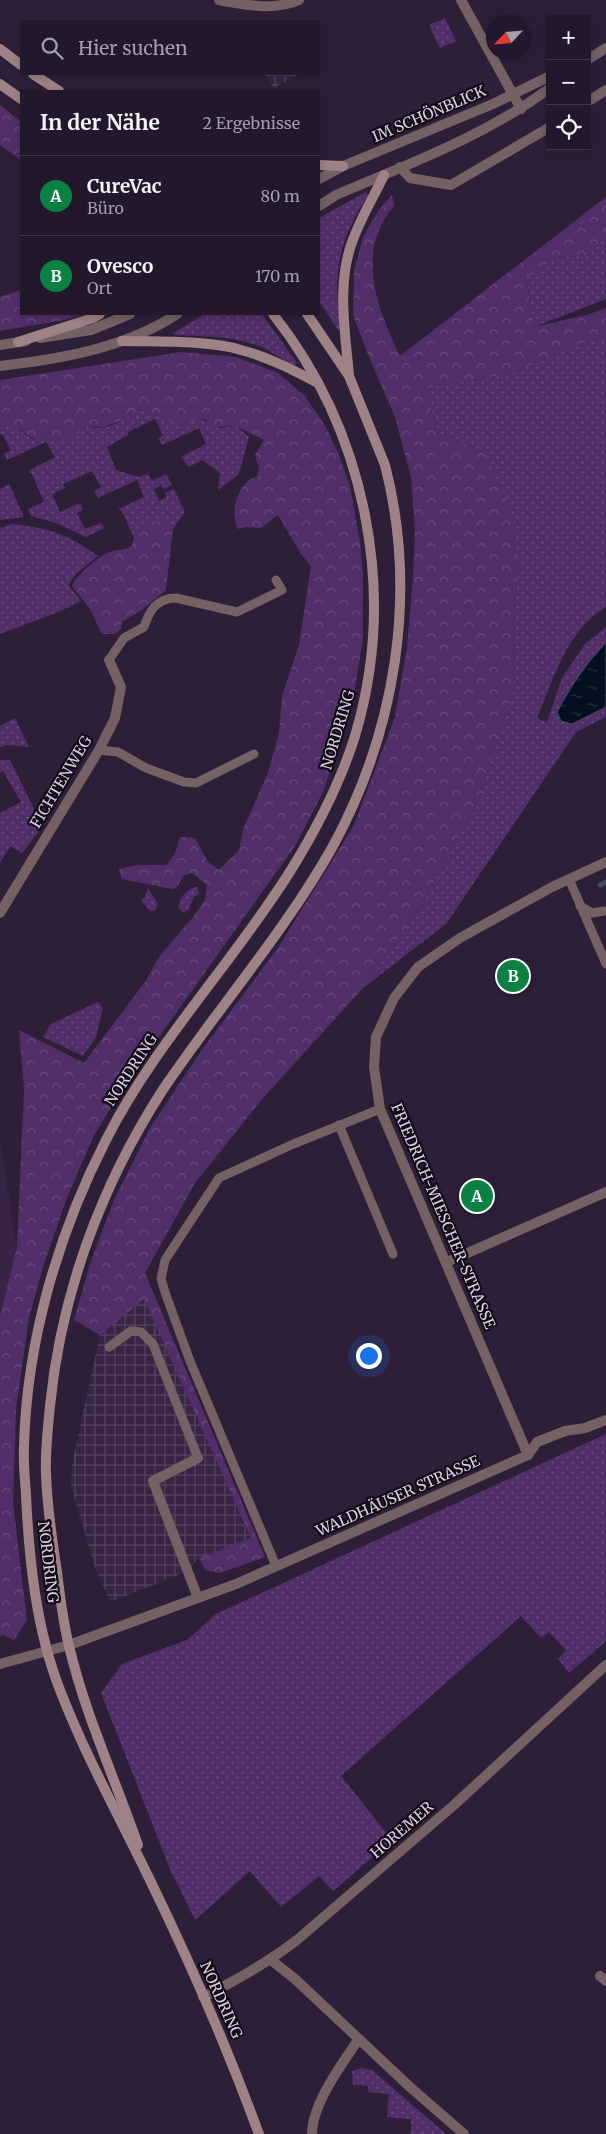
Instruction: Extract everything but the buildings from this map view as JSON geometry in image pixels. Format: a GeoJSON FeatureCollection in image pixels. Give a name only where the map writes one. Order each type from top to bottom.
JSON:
{"type":"FeatureCollection","features":[{"type":"Feature","properties":{"kind":"street"},"geometry":{"type":"LineString","coordinates":[[220,0],[254,6],[292,3],[299,0]]}},
{"type":"Feature","properties":{"kind":"street"},"geometry":{"type":"LineString","coordinates":[[461,0],[521,109]]}},
{"type":"Feature","properties":{"kind":"street"},"geometry":{"type":"LineString","coordinates":[[591,57],[606,48]]}},
{"type":"Feature","properties":{"kind":"street"},"geometry":{"type":"LineString","coordinates":[[0,50],[20,64]]}},
{"type":"Feature","properties":{"kind":"street"},"geometry":{"type":"LineString","coordinates":[[35,75],[58,90]]}},
{"type":"Feature","properties":{"kind":"street","name":"IM SCHÖNBLICK"},"geometry":{"type":"LineString","coordinates":[[320,178],[343,166],[514,94],[546,78]]}},
{"type":"Feature","properties":{"kind":"street"},"geometry":{"type":"LineString","coordinates":[[0,84],[20,98]]}},
{"type":"Feature","properties":{"kind":"street"},"geometry":{"type":"LineString","coordinates":[[591,99],[606,90]]}},
{"type":"Feature","properties":{"kind":"street"},"geometry":{"type":"LineString","coordinates":[[320,205],[336,195],[474,134],[521,109],[546,91]]}},
{"type":"Feature","properties":{"kind":"street"},"geometry":{"type":"LineString","coordinates":[[400,167],[410,178],[451,185],[546,129]]}},
{"type":"Feature","properties":{"kind":"street"},"geometry":{"type":"LineString","coordinates":[[320,165],[343,166]]}},
{"type":"Feature","properties":{"kind":"street"},"geometry":{"type":"LineString","coordinates":[[349,376],[343,304],[344,277],[353,238],[384,174]]}},
{"type":"Feature","properties":{"kind":"street"},"geometry":{"type":"LineString","coordinates":[[18,342],[98,315]]}},
{"type":"Feature","properties":{"kind":"street"},"geometry":{"type":"LineString","coordinates":[[0,345],[91,330],[128,315]]}},
{"type":"Feature","properties":{"kind":"street"},"geometry":{"type":"LineString","coordinates":[[0,366],[91,350],[122,341],[148,330],[175,315]]}},
{"type":"Feature","properties":{"kind":"street","name":"NORDRING"},"geometry":{"type":"LineString","coordinates":[[259,2134],[203,1997],[60,1691],[48,1650],[31,1560],[24,1450],[31,1369],[40,1320],[64,1238],[76,1205],[106,1139],[137,1087],[177,1027],[262,913],[315,830],[343,770],[365,697],[373,640],[374,576],[370,540],[360,490],[349,453],[319,383],[288,332],[274,315]]}},
{"type":"Feature","properties":{"kind":"street","name":"NORDRING"},"geometry":{"type":"LineString","coordinates":[[150,1881],[79,1683],[69,1644],[54,1554],[46,1473],[47,1437],[54,1368],[68,1305],[85,1249],[109,1188],[146,1115],[302,895],[332,847],[366,776],[384,716],[393,674],[400,618],[400,549],[385,465],[349,376],[308,315]]}},
{"type":"Feature","properties":{"kind":"street"},"geometry":{"type":"LineString","coordinates":[[122,341],[192,344],[239,349],[275,361],[319,383]]}},
{"type":"Feature","properties":{"kind":"street","name":"FICHTENWEG"},"geometry":{"type":"LineString","coordinates":[[0,913],[99,750],[115,718],[121,687],[109,660]]}},
{"type":"Feature","properties":{"kind":"street","name":"FRIEDRICH-MIESCHER-STRASSE"},"geometry":{"type":"LineString","coordinates":[[528,1455],[380,1109],[374,1067],[376,1037],[394,998],[418,967],[460,938],[569,879],[606,862]]}},
{"type":"Feature","properties":{"kind":"street"},"geometry":{"type":"LineString","coordinates":[[447,1262],[606,1192]]}},
{"type":"Feature","properties":{"kind":"street","name":"WALDHÄUSER STRASSE"},"geometry":{"type":"LineString","coordinates":[[0,1664],[69,1644],[198,1598],[276,1566],[528,1455],[537,1442],[565,1431],[585,1428],[606,1420]]}},
{"type":"Feature","properties":{"kind":"street"},"geometry":{"type":"LineString","coordinates":[[198,1458],[153,1482],[198,1598]]}},
{"type":"Feature","properties":{"kind":"street","name":"HOREMER"},"geometry":{"type":"LineString","coordinates":[[203,1997],[271,1960],[454,1805],[606,1665]]}},
{"type":"Feature","properties":{"kind":"street"},"geometry":{"type":"LineString","coordinates":[[271,1960],[296,1979],[358,2040],[464,2134]]}},
{"type":"Feature","properties":{"kind":"street"},"geometry":{"type":"LineString","coordinates":[[312,2134],[317,2111],[342,2064],[358,2040]]}},
{"type":"Feature","properties":{"kind":"lane"},"geometry":{"type":"LineString","coordinates":[[109,660],[124,638],[144,627],[148,616],[158,603],[166,598],[176,598],[237,612],[282,590],[276,580]]}},
{"type":"Feature","properties":{"kind":"lane"},"geometry":{"type":"LineString","coordinates":[[99,750],[118,752],[146,768],[184,782],[196,782],[254,754]]}},
{"type":"Feature","properties":{"kind":"lane"},"geometry":{"type":"LineString","coordinates":[[569,879],[579,906],[606,964]]}},
{"type":"Feature","properties":{"kind":"lane"},"geometry":{"type":"LineString","coordinates":[[579,906],[592,913],[604,911]]}},
{"type":"Feature","properties":{"kind":"lane"},"geometry":{"type":"LineString","coordinates":[[276,1566],[190,1361],[161,1278],[162,1270],[165,1260],[220,1178],[339,1125],[380,1109]]}},
{"type":"Feature","properties":{"kind":"lane"},"geometry":{"type":"LineString","coordinates":[[339,1125],[393,1254]]}},
{"type":"Feature","properties":{"kind":"lane"},"geometry":{"type":"LineString","coordinates":[[109,1347],[130,1331],[141,1332],[153,1344],[198,1458]]}},
{"type":"Feature","properties":{"kind":"shaded area"},"geometry":{"type":"Polygon","coordinates":[[[266,75],[298,75],[273,88],[266,75]]]}},
{"type":"Feature","properties":{"kind":"shaded area"},"geometry":{"type":"Polygon","coordinates":[[[0,1142],[17,1247],[0,1316],[0,1142]]]}},
{"type":"Feature","properties":{"kind":"shaded area"},"geometry":{"type":"Polygon","coordinates":[[[144,1298],[251,1539],[199,1558],[186,1572],[110,1602],[94,1564],[71,1486],[72,1464],[100,1335],[144,1298]]]}},
{"type":"Feature","properties":{"kind":"green space"},"geometry":{"type":"Polygon","coordinates":[[[445,18],[456,41],[440,48],[429,25],[445,18]]]}},
{"type":"Feature","properties":{"kind":"green space"},"geometry":{"type":"Polygon","coordinates":[[[0,105],[20,121],[20,159],[0,145],[0,105]]]}},
{"type":"Feature","properties":{"kind":"green space"},"geometry":{"type":"Polygon","coordinates":[[[366,192],[368,195],[350,228],[340,258],[337,291],[341,328],[338,330],[320,303],[320,217],[366,192]]]}},
{"type":"Feature","properties":{"kind":"green space"},"geometry":{"type":"Polygon","coordinates":[[[392,195],[394,206],[382,223],[375,242],[373,261],[378,300],[400,356],[606,197],[606,235],[589,255],[557,258],[526,277],[534,327],[590,314],[606,308],[606,337],[571,347],[509,374],[425,388],[438,433],[485,452],[512,514],[519,563],[514,612],[513,690],[477,805],[418,911],[363,988],[263,1098],[195,1183],[145,1273],[265,1557],[220,1573],[205,1570],[199,1558],[251,1538],[144,1299],[100,1335],[74,1320],[91,1261],[114,1200],[150,1128],[201,1051],[278,948],[354,825],[395,717],[407,647],[413,577],[415,532],[411,477],[395,417],[353,315],[354,271],[363,237],[378,211],[392,195]]]}},
{"type":"Feature","properties":{"kind":"green space"},"geometry":{"type":"Polygon","coordinates":[[[606,235],[606,299],[534,327],[526,276],[557,258],[589,255],[606,235]]]}},
{"type":"Feature","properties":{"kind":"green space"},"geometry":{"type":"Polygon","coordinates":[[[20,290],[20,315],[82,315],[64,320],[0,331],[0,297],[20,290]]]}},
{"type":"Feature","properties":{"kind":"green space"},"geometry":{"type":"Polygon","coordinates":[[[203,315],[263,315],[297,363],[295,365],[291,364],[262,347],[251,343],[219,337],[174,335],[173,333],[203,315]]]}},
{"type":"Feature","properties":{"kind":"green space"},"geometry":{"type":"Polygon","coordinates":[[[606,337],[606,607],[581,628],[563,656],[537,718],[547,722],[562,678],[585,644],[606,627],[606,717],[576,732],[446,924],[363,988],[418,911],[477,805],[513,690],[514,612],[519,563],[485,452],[438,433],[425,388],[509,374],[571,347],[606,337]]]}},
{"type":"Feature","properties":{"kind":"green space"},"geometry":{"type":"Polygon","coordinates":[[[181,352],[236,357],[278,373],[305,396],[326,427],[350,486],[360,542],[363,576],[363,639],[353,700],[324,790],[295,846],[127,1082],[94,1135],[66,1200],[43,1267],[29,1318],[16,1409],[13,1503],[27,1620],[14,1640],[3,1635],[0,1636],[0,1316],[17,1247],[24,1089],[19,1030],[84,1063],[145,982],[159,957],[205,900],[207,885],[192,873],[183,876],[177,887],[172,889],[122,879],[119,869],[137,865],[166,865],[175,853],[180,837],[195,838],[208,862],[219,870],[239,850],[243,829],[268,773],[279,733],[282,696],[299,645],[311,566],[301,554],[278,515],[261,528],[245,527],[238,529],[235,517],[237,498],[248,481],[257,477],[259,468],[255,455],[264,440],[236,426],[211,427],[207,420],[200,418],[190,422],[175,422],[146,411],[137,410],[128,418],[103,427],[80,426],[80,432],[71,438],[53,440],[42,438],[37,441],[9,422],[5,427],[0,425],[0,380],[181,352]]]}},
{"type":"Feature","properties":{"kind":"green space"},"geometry":{"type":"Polygon","coordinates":[[[137,410],[146,411],[175,421],[191,421],[200,418],[219,428],[236,426],[249,437],[239,474],[218,490],[220,473],[202,460],[189,467],[181,457],[206,444],[199,428],[162,445],[158,438],[163,435],[155,419],[128,432],[128,435],[107,447],[116,470],[139,477],[148,474],[152,481],[166,474],[172,485],[163,489],[161,485],[154,489],[159,501],[167,497],[165,493],[174,489],[185,512],[173,529],[169,522],[139,530],[137,540],[132,546],[134,538],[122,511],[118,509],[144,497],[137,480],[98,498],[94,491],[101,487],[92,471],[63,484],[65,488],[52,494],[60,512],[80,503],[83,510],[77,513],[85,529],[101,523],[104,528],[86,537],[56,523],[31,516],[28,509],[44,502],[32,474],[28,471],[55,457],[46,442],[7,460],[4,454],[11,450],[2,434],[0,435],[0,425],[5,427],[9,422],[37,441],[42,438],[52,440],[85,425],[102,428],[113,425],[137,410]]]}},
{"type":"Feature","properties":{"kind":"green space"},"geometry":{"type":"Polygon","coordinates":[[[9,484],[24,517],[0,520],[0,489],[9,484]]]}},
{"type":"Feature","properties":{"kind":"green space"},"geometry":{"type":"Polygon","coordinates":[[[150,521],[169,522],[173,529],[166,590],[143,609],[122,622],[121,629],[115,634],[102,634],[90,609],[72,586],[83,571],[100,557],[132,545],[140,530],[150,521]]]}},
{"type":"Feature","properties":{"kind":"green space"},"geometry":{"type":"Polygon","coordinates":[[[12,524],[57,533],[77,542],[98,556],[76,574],[68,585],[81,601],[56,613],[0,634],[0,528],[12,524]]]}},
{"type":"Feature","properties":{"kind":"green space"},"geometry":{"type":"Polygon","coordinates":[[[15,718],[29,747],[6,745],[0,748],[0,726],[15,718]]]}},
{"type":"Feature","properties":{"kind":"green space"},"geometry":{"type":"Polygon","coordinates":[[[0,760],[10,760],[32,805],[45,824],[22,853],[10,846],[0,863],[0,813],[21,802],[3,771],[0,773],[0,760]]]}},
{"type":"Feature","properties":{"kind":"green space"},"geometry":{"type":"Polygon","coordinates":[[[197,887],[199,894],[194,897],[188,910],[183,912],[179,909],[181,899],[185,893],[197,887]]]}},
{"type":"Feature","properties":{"kind":"green space"},"geometry":{"type":"Polygon","coordinates":[[[148,888],[158,904],[155,911],[150,911],[141,900],[145,897],[148,888]]]}},
{"type":"Feature","properties":{"kind":"green space"},"geometry":{"type":"Polygon","coordinates":[[[98,1002],[103,1008],[96,1037],[83,1056],[43,1037],[51,1024],[98,1002]]]}},
{"type":"Feature","properties":{"kind":"green space"},"geometry":{"type":"Polygon","coordinates":[[[606,1434],[606,1641],[569,1673],[558,1659],[566,1650],[549,1632],[541,1638],[521,1616],[341,1776],[392,1840],[333,1891],[319,1876],[281,1907],[250,1871],[195,1920],[170,1869],[101,1693],[122,1664],[187,1640],[216,1614],[606,1434]]]}},
{"type":"Feature","properties":{"kind":"green space"},"geometry":{"type":"Polygon","coordinates":[[[361,2068],[372,2070],[446,2134],[411,2134],[411,2119],[387,2117],[389,2094],[368,2092],[368,2086],[353,2085],[352,2071],[361,2068]]]}},
{"type":"Feature","properties":{"kind":"water"},"geometry":{"type":"Polygon","coordinates":[[[606,643],[606,707],[572,724],[561,721],[557,712],[562,702],[585,667],[606,643]]]}},
{"type":"Feature","properties":{"kind":"waterway"},"geometry":{"type":"LineString","coordinates":[[600,885],[606,882]]}},
{"type":"Feature","properties":{"kind":"place","name":"Ovesco"},"geometry":{"type":"Point","coordinates":[513,976]}},
{"type":"Feature","properties":{"kind":"place","name":"CureVac"},"geometry":{"type":"Point","coordinates":[477,1196]}}]}
